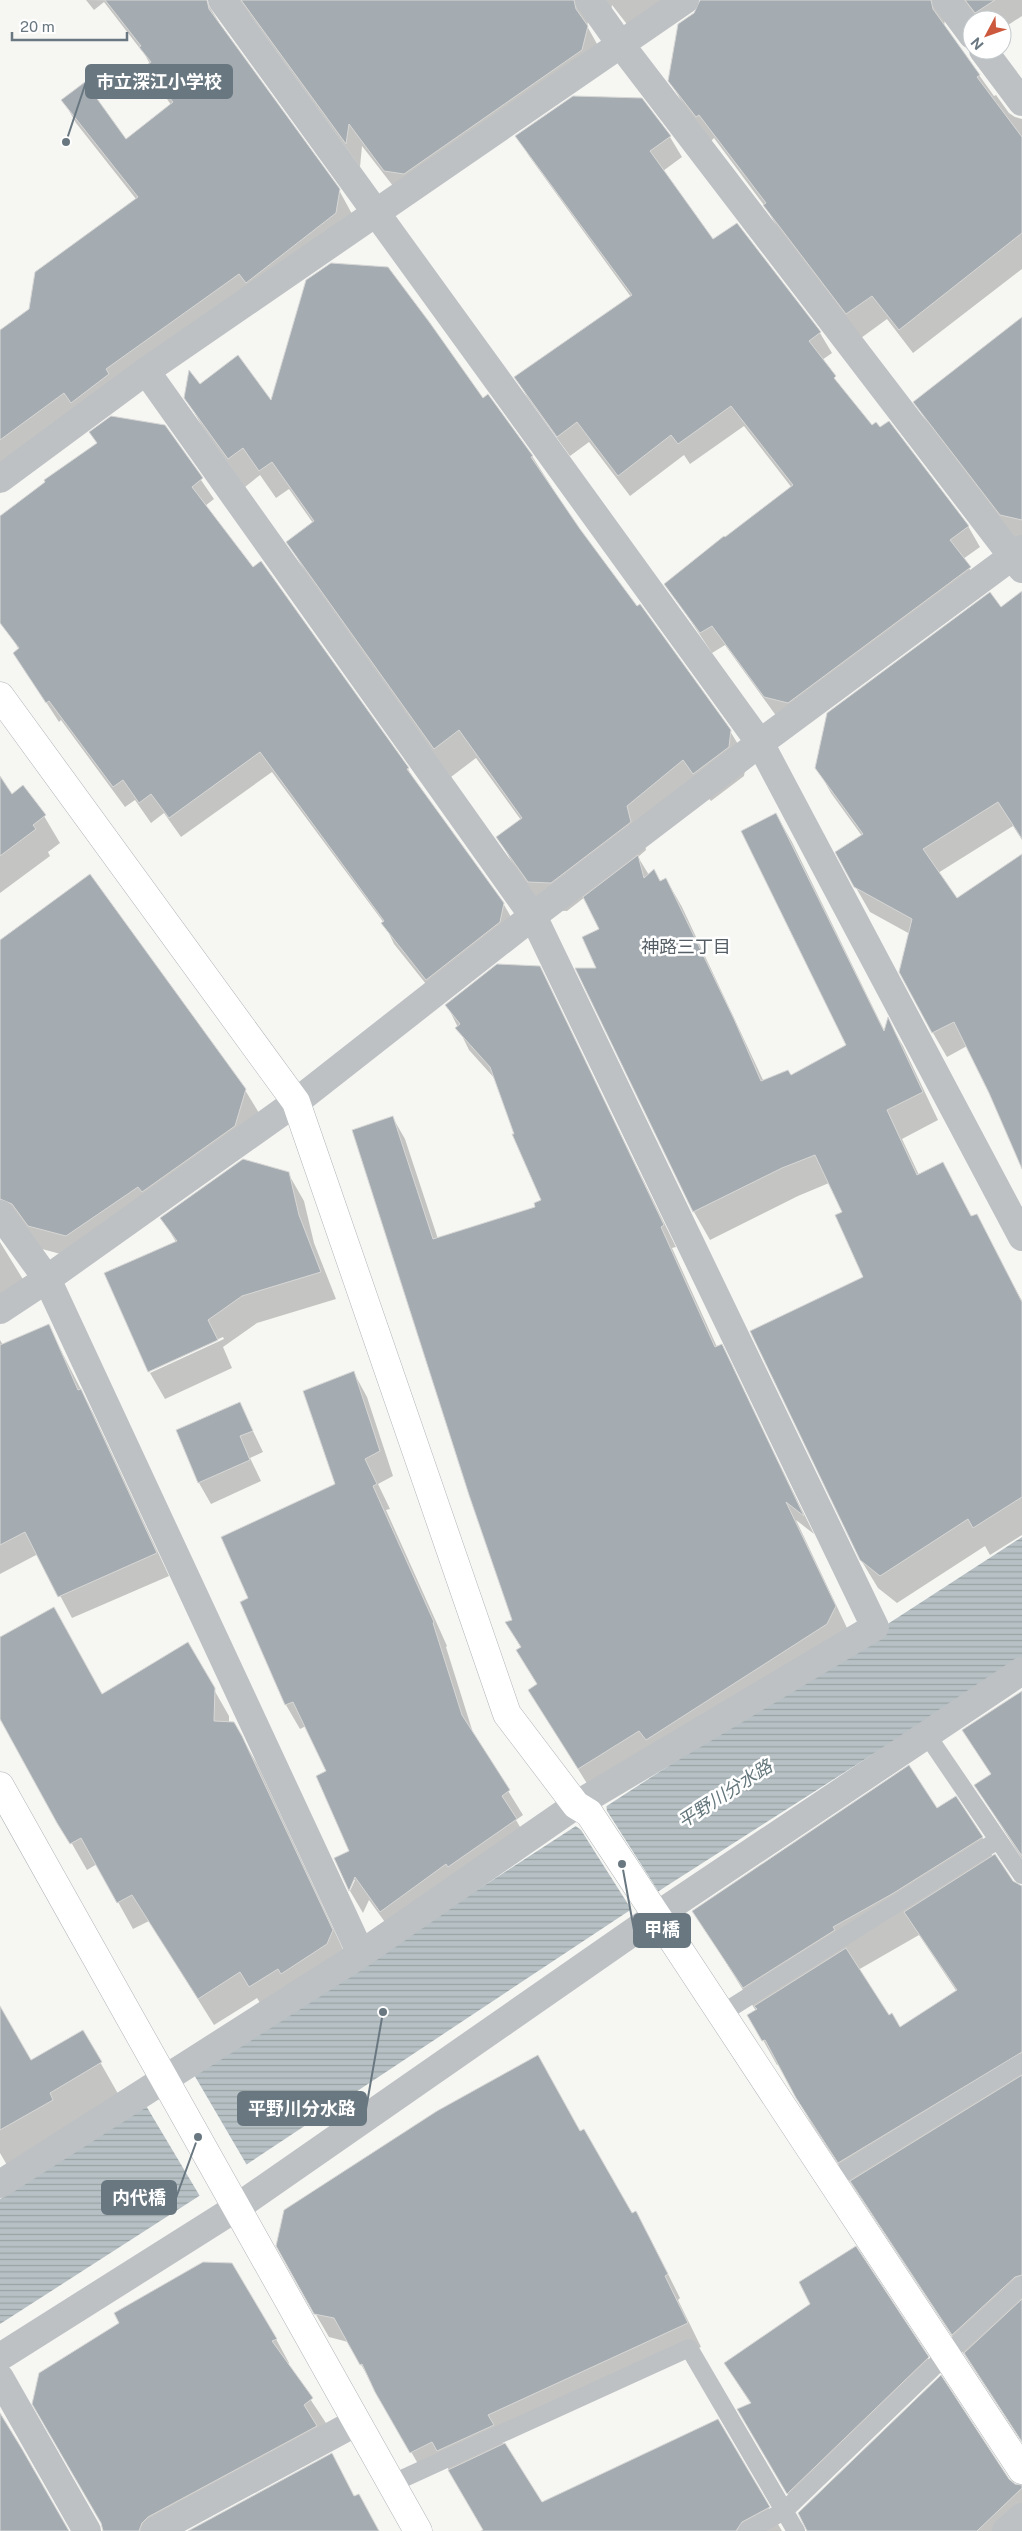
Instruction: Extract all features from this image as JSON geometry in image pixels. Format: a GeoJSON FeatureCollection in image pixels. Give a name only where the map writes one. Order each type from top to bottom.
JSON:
{"type":"FeatureCollection","features":[{"type":"Feature","properties":{"kind":"street"},"geometry":{"type":"LineString","coordinates":[[222,0],[760,743],[1022,1237]]}},
{"type":"Feature","properties":{"kind":"street"},"geometry":{"type":"LineString","coordinates":[[0,1310],[47,1279],[296,1102],[533,916],[760,743],[1019,558],[620,45],[590,0]]}},
{"type":"Feature","properties":{"kind":"street"},"geometry":{"type":"LineString","coordinates":[[0,479],[146,371],[685,0]]}},
{"type":"Feature","properties":{"kind":"street"},"geometry":{"type":"LineString","coordinates":[[946,0],[962,22]]}},
{"type":"Feature","properties":{"kind":"street"},"geometry":{"type":"LineString","coordinates":[[990,60],[1022,102]]}},
{"type":"Feature","properties":{"kind":"street"},"geometry":{"type":"LineString","coordinates":[[0,2184],[166,2083],[583,1809],[875,1627],[533,916],[146,371]]}},
{"type":"Feature","properties":{"kind":"street"},"geometry":{"type":"LineString","coordinates":[[0,696],[296,1102],[507,1714],[583,1809],[653,1911],[1022,2470]]}},
{"type":"Feature","properties":{"kind":"street"},"geometry":{"type":"LineString","coordinates":[[0,1214],[47,1279],[361,1954]]}},
{"type":"Feature","properties":{"kind":"street"},"geometry":{"type":"LineString","coordinates":[[0,2357],[230,2198],[653,1911],[1022,1671]]}},
{"type":"Feature","properties":{"kind":"street"},"geometry":{"type":"LineString","coordinates":[[0,1786],[355,2423],[418,2531]]}},
{"type":"Feature","properties":{"kind":"street"},"geometry":{"type":"LineString","coordinates":[[0,2378],[87,2531]]}},
{"type":"Feature","properties":{"kind":"street"},"geometry":{"type":"LineString","coordinates":[[155,2531],[355,2423]]}},
{"type":"Feature","properties":{"kind":"street"},"geometry":{"type":"LineString","coordinates":[[1006,2531],[1022,2517]]}},
{"type":"Feature","properties":{"kind":"lane"},"geometry":{"type":"LineString","coordinates":[[927,1734],[1022,1875]]}},
{"type":"Feature","properties":{"kind":"lane"},"geometry":{"type":"LineString","coordinates":[[721,2014],[998,1840]]}},
{"type":"Feature","properties":{"kind":"lane"},"geometry":{"type":"LineString","coordinates":[[831,2180],[1022,2063]]}},
{"type":"Feature","properties":{"kind":"lane"},"geometry":{"type":"LineString","coordinates":[[747,2531],[784,2511],[946,2355],[1022,2285]]}},
{"type":"Feature","properties":{"kind":"lane"},"geometry":{"type":"LineString","coordinates":[[391,2484],[690,2348],[796,2531]]}},
{"type":"Feature","properties":{"kind":"water","name":"平野川分水路"},"geometry":{"type":"Polygon","coordinates":[[[1022,1537],[1022,1659],[665,1887],[196,2198],[0,2324],[0,2199],[1022,1537]]]}},
{"type":"Feature","properties":{"kind":"pier"},"geometry":{"type":"Polygon","coordinates":[[[606,1803],[607,1811],[660,1894],[633,1912],[581,1830],[573,1824],[606,1803]]]}},
{"type":"Feature","properties":{"kind":"pier"},"geometry":{"type":"Polygon","coordinates":[[[193,2073],[248,2167],[201,2198],[145,2104],[193,2073]]]}},
{"type":"Feature","properties":{"kind":"building"},"geometry":{"type":"Polygon","coordinates":[[[105,0],[207,0],[209,9],[340,189],[336,213],[246,283],[239,274],[106,369],[109,374],[71,403],[64,393],[0,440],[0,330],[29,309],[35,272],[138,197],[61,100],[85,82],[126,139],[173,102],[144,67],[151,62],[139,47],[141,46],[105,0]]]}},
{"type":"Feature","properties":{"kind":"building"},"geometry":{"type":"Polygon","coordinates":[[[241,0],[574,0],[576,9],[588,26],[582,50],[404,174],[384,171],[349,124],[346,144],[241,0]]]}},
{"type":"Feature","properties":{"kind":"building"},"geometry":{"type":"Polygon","coordinates":[[[700,0],[931,0],[933,9],[962,50],[962,60],[969,60],[980,75],[977,77],[1022,137],[1022,233],[899,330],[872,296],[846,314],[763,205],[766,203],[699,115],[696,117],[668,81],[678,24],[694,13],[700,0]]]}},
{"type":"Feature","properties":{"kind":"building"},"geometry":{"type":"Polygon","coordinates":[[[965,0],[995,0],[980,10],[973,10],[965,0]]]}},
{"type":"Feature","properties":{"kind":"building"},"geometry":{"type":"Polygon","coordinates":[[[573,96],[642,98],[671,136],[650,151],[713,239],[737,223],[821,332],[809,341],[836,376],[834,378],[872,425],[876,422],[880,427],[889,421],[969,526],[950,540],[971,567],[788,703],[764,697],[712,626],[700,633],[664,584],[724,536],[793,485],[731,406],[678,444],[671,435],[618,476],[577,422],[557,437],[514,377],[632,295],[515,136],[573,96]]]}},
{"type":"Feature","properties":{"kind":"building"},"geometry":{"type":"Polygon","coordinates":[[[331,263],[388,267],[483,398],[488,394],[533,456],[531,457],[580,529],[637,606],[640,604],[731,730],[729,747],[693,774],[683,760],[627,806],[631,822],[551,883],[528,882],[496,837],[522,818],[459,730],[434,749],[286,542],[314,521],[272,462],[259,471],[243,448],[228,459],[184,398],[189,370],[200,384],[238,355],[271,400],[306,280],[331,263]]]}},
{"type":"Feature","properties":{"kind":"building"},"geometry":{"type":"Polygon","coordinates":[[[1022,317],[1022,520],[1000,515],[913,402],[1022,317]]]}},
{"type":"Feature","properties":{"kind":"building"},"geometry":{"type":"Polygon","coordinates":[[[111,416],[165,425],[203,478],[192,487],[253,567],[261,561],[504,903],[500,922],[426,980],[381,923],[384,921],[260,752],[169,818],[151,794],[139,803],[123,780],[113,787],[49,701],[46,703],[13,653],[19,648],[0,623],[0,516],[45,482],[44,480],[97,443],[89,432],[111,416]]]}},
{"type":"Feature","properties":{"kind":"building"},"geometry":{"type":"Polygon","coordinates":[[[1022,591],[1022,839],[998,802],[923,849],[957,898],[1022,854],[1022,1169],[989,1093],[954,1022],[932,1033],[899,972],[912,919],[854,887],[835,852],[863,834],[815,768],[827,713],[990,592],[1001,607],[1022,591]]]}},
{"type":"Feature","properties":{"kind":"building"},"geometry":{"type":"Polygon","coordinates":[[[0,776],[12,794],[23,785],[46,815],[33,825],[36,829],[0,856],[0,776]]]}},
{"type":"Feature","properties":{"kind":"building"},"geometry":{"type":"Polygon","coordinates":[[[776,813],[884,1031],[888,1017],[923,1092],[887,1110],[917,1175],[943,1162],[971,1216],[977,1214],[1022,1302],[1022,1497],[973,1528],[968,1519],[880,1576],[860,1560],[750,1331],[863,1277],[835,1215],[842,1212],[815,1155],[782,1168],[693,1212],[575,968],[596,968],[582,937],[599,929],[583,897],[638,855],[644,878],[654,869],[660,881],[666,878],[734,1019],[761,1081],[788,1070],[791,1075],[846,1045],[741,831],[776,813]]]}},
{"type":"Feature","properties":{"kind":"building"},"geometry":{"type":"Polygon","coordinates":[[[90,874],[246,1089],[235,1126],[142,1192],[138,1187],[66,1236],[28,1226],[12,1204],[0,1199],[0,940],[90,874]]]}},
{"type":"Feature","properties":{"kind":"building"},"geometry":{"type":"Polygon","coordinates":[[[497,964],[540,966],[664,1225],[661,1227],[715,1347],[722,1344],[804,1516],[786,1502],[836,1606],[827,1624],[646,1740],[639,1731],[578,1769],[528,1690],[537,1684],[516,1650],[521,1647],[505,1622],[512,1620],[469,1495],[352,1130],[393,1116],[433,1239],[535,1207],[534,1203],[541,1200],[512,1134],[514,1134],[490,1067],[455,1028],[460,1024],[445,1005],[497,964]]]}},
{"type":"Feature","properties":{"kind":"building"},"geometry":{"type":"Polygon","coordinates":[[[243,1159],[289,1172],[299,1215],[321,1272],[242,1296],[208,1320],[218,1340],[148,1372],[104,1273],[177,1241],[160,1218],[243,1159]]]}},
{"type":"Feature","properties":{"kind":"building"},"geometry":{"type":"Polygon","coordinates":[[[49,1324],[78,1390],[81,1389],[157,1553],[58,1597],[25,1532],[0,1545],[0,1345],[49,1324]]]}},
{"type":"Feature","properties":{"kind":"building"},"geometry":{"type":"Polygon","coordinates":[[[354,1371],[380,1451],[365,1459],[377,1484],[373,1486],[434,1622],[462,1715],[510,1790],[502,1796],[517,1819],[448,1867],[446,1864],[380,1912],[355,1877],[349,1891],[334,1858],[349,1851],[316,1776],[326,1771],[293,1702],[285,1705],[240,1602],[248,1598],[221,1537],[335,1484],[303,1391],[354,1371]]]}},
{"type":"Feature","properties":{"kind":"building"},"geometry":{"type":"Polygon","coordinates":[[[240,1402],[253,1431],[240,1436],[250,1460],[198,1483],[176,1430],[240,1402]]]}},
{"type":"Feature","properties":{"kind":"building"},"geometry":{"type":"Polygon","coordinates":[[[54,1607],[102,1694],[188,1642],[215,1688],[214,1721],[234,1722],[242,1736],[333,1930],[327,1944],[281,1974],[278,1969],[249,1987],[240,1972],[198,1999],[132,1895],[117,1903],[81,1838],[70,1844],[0,1719],[0,1637],[54,1607]]]}},
{"type":"Feature","properties":{"kind":"building"},"geometry":{"type":"Polygon","coordinates":[[[1022,1691],[1022,1856],[974,1785],[991,1774],[962,1730],[1022,1691]]]}},
{"type":"Feature","properties":{"kind":"building"},"geometry":{"type":"Polygon","coordinates":[[[909,1765],[937,1808],[956,1796],[983,1837],[892,1894],[833,1927],[835,1930],[743,1988],[692,1911],[909,1765]]]}},
{"type":"Feature","properties":{"kind":"building"},"geometry":{"type":"Polygon","coordinates":[[[995,1854],[1013,1881],[1022,1886],[1022,2052],[838,2163],[796,2098],[765,2040],[762,2041],[747,2015],[757,2009],[754,2006],[846,1948],[889,2015],[892,2013],[900,2027],[957,1990],[904,1912],[995,1854]]]}},
{"type":"Feature","properties":{"kind":"building"},"geometry":{"type":"Polygon","coordinates":[[[0,2006],[31,2060],[83,2030],[102,2062],[50,2093],[53,2100],[0,2130],[0,2006]]]}},
{"type":"Feature","properties":{"kind":"building"},"geometry":{"type":"Polygon","coordinates":[[[538,2055],[580,2131],[584,2129],[632,2213],[636,2211],[668,2274],[665,2276],[688,2323],[488,2415],[494,2425],[437,2451],[432,2442],[410,2453],[375,2392],[362,2364],[360,2365],[334,2318],[314,2314],[276,2246],[284,2210],[437,2111],[538,2055]]]}},
{"type":"Feature","properties":{"kind":"building"},"geometry":{"type":"Polygon","coordinates":[[[1022,2075],[1022,2275],[1015,2277],[952,2335],[850,2181],[1022,2075]]]}},
{"type":"Feature","properties":{"kind":"building"},"geometry":{"type":"Polygon","coordinates":[[[856,2246],[929,2357],[787,2494],[737,2409],[751,2403],[724,2363],[810,2304],[799,2282],[856,2246]]]}},
{"type":"Feature","properties":{"kind":"building"},"geometry":{"type":"Polygon","coordinates":[[[203,2262],[232,2263],[277,2339],[272,2341],[313,2398],[304,2405],[317,2426],[148,2517],[142,2523],[139,2531],[103,2531],[101,2523],[32,2404],[39,2373],[119,2323],[114,2313],[203,2262]]]}},
{"type":"Feature","properties":{"kind":"building"},"geometry":{"type":"Polygon","coordinates":[[[1022,2299],[1022,2442],[964,2353],[1022,2299]]]}},
{"type":"Feature","properties":{"kind":"building"},"geometry":{"type":"Polygon","coordinates":[[[941,2375],[1009,2479],[1015,2484],[1022,2485],[1022,2488],[977,2531],[807,2531],[798,2513],[941,2375]]]}},
{"type":"Feature","properties":{"kind":"building"},"geometry":{"type":"Polygon","coordinates":[[[0,2413],[22,2449],[69,2531],[0,2531],[0,2413]]]}},
{"type":"Feature","properties":{"kind":"building"},"geometry":{"type":"Polygon","coordinates":[[[718,2419],[770,2507],[742,2522],[736,2531],[481,2531],[483,2530],[448,2470],[505,2443],[542,2502],[718,2419]]]}},
{"type":"Feature","properties":{"kind":"building"},"geometry":{"type":"Polygon","coordinates":[[[332,2453],[354,2496],[359,2494],[379,2531],[188,2531],[332,2453]]]}},
{"type":"Feature","properties":{"kind":"place","name":"市立深江小学校"},"geometry":{"type":"Point","coordinates":[66,142]}},
{"type":"Feature","properties":{"kind":"place","name":"甲橋"},"geometry":{"type":"Point","coordinates":[622,1864]}},
{"type":"Feature","properties":{"kind":"place","name":"平野川分水路"},"geometry":{"type":"Point","coordinates":[383,2012]}},
{"type":"Feature","properties":{"kind":"place","name":"内代橋"},"geometry":{"type":"Point","coordinates":[198,2137]}},
{"type":"Feature","properties":{"kind":"district","name":"神路三丁目"},"geometry":{"type":"Point","coordinates":[686,947]}}]}
